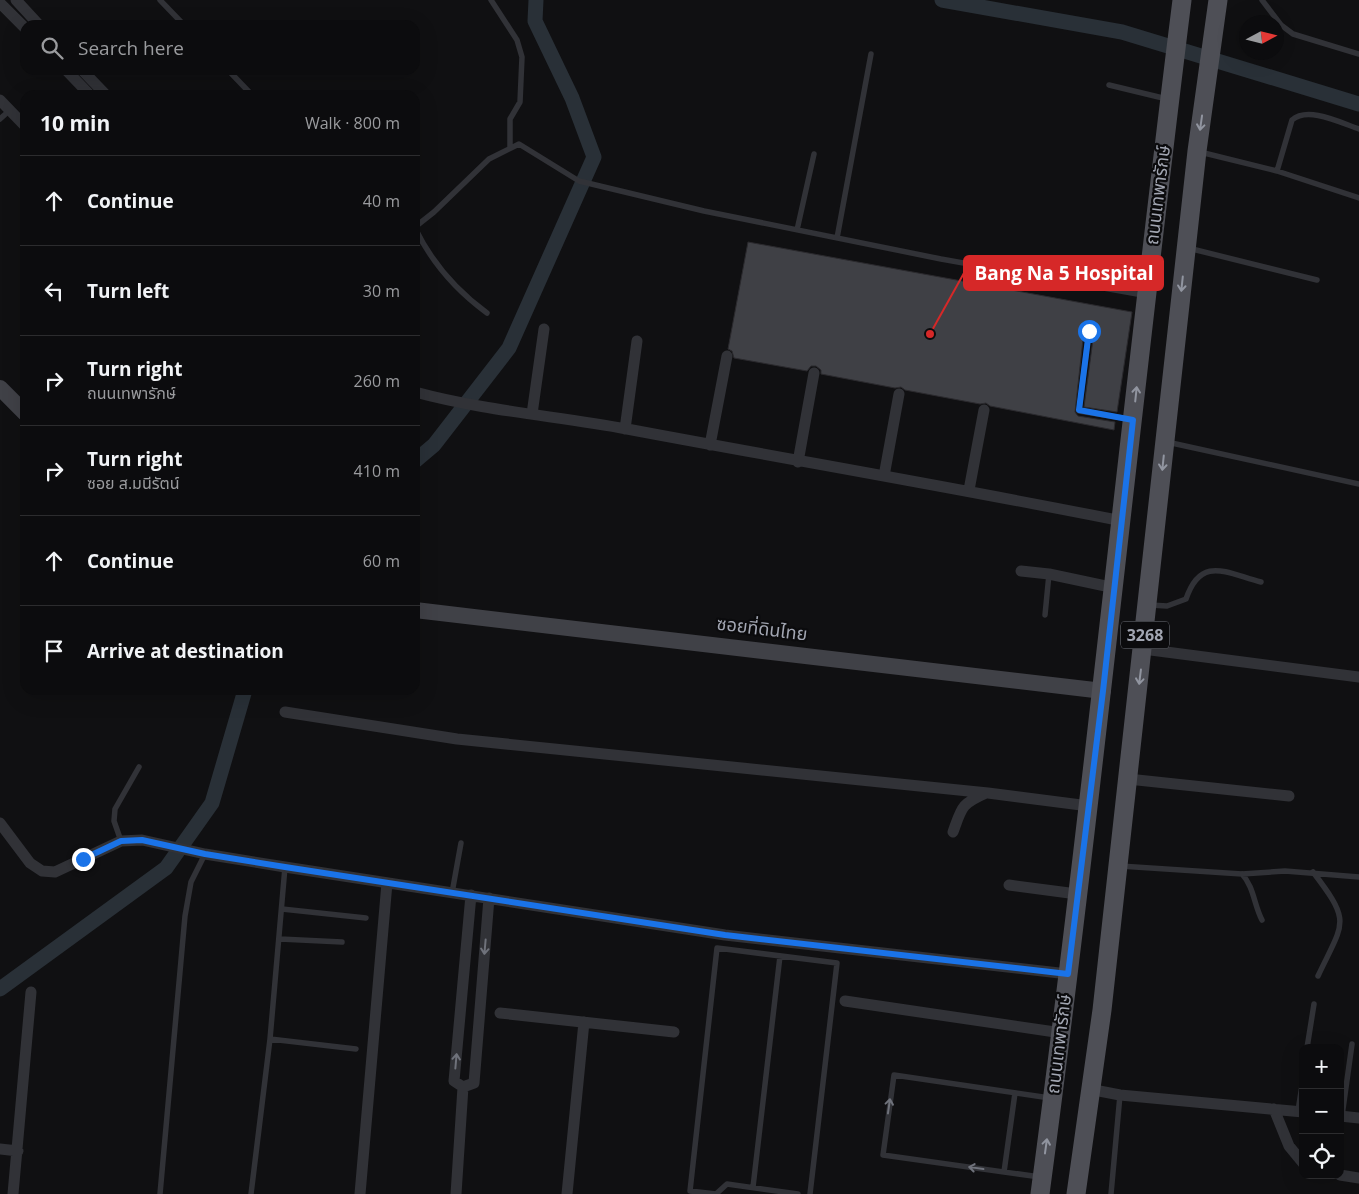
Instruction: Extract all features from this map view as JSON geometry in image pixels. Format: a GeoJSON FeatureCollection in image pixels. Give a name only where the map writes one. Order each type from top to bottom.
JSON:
{"type":"FeatureCollection","features":[{"type":"Feature","properties":{"kind":"main road","name":"ถนนเทพารักษ์"},"geometry":{"type":"LineString","coordinates":[[1041,1185],[1062,1033],[1077,894],[1103,691],[1146,296],[1182,0]]}},
{"type":"Feature","properties":{"kind":"main road","name":"ถนนเทพารักษ์"},"geometry":{"type":"LineString","coordinates":[[1076,1194],[1102,1010],[1197,151],[1218,0]]}},
{"type":"Feature","properties":{"kind":"street"},"geometry":{"type":"LineString","coordinates":[[16,0],[34,20]]}},
{"type":"Feature","properties":{"kind":"street"},"geometry":{"type":"LineString","coordinates":[[0,3],[20,23]]}},
{"type":"Feature","properties":{"kind":"street"},"geometry":{"type":"LineString","coordinates":[[72,75],[89,89]]}},
{"type":"Feature","properties":{"kind":"street"},"geometry":{"type":"LineString","coordinates":[[84,75],[89,89]]}},
{"type":"Feature","properties":{"kind":"street"},"geometry":{"type":"LineString","coordinates":[[0,100],[20,121]]}},
{"type":"Feature","properties":{"kind":"street"},"geometry":{"type":"LineString","coordinates":[[532,414],[544,330]]}},
{"type":"Feature","properties":{"kind":"street"},"geometry":{"type":"LineString","coordinates":[[625,429],[637,341]]}},
{"type":"Feature","properties":{"kind":"street"},"geometry":{"type":"LineString","coordinates":[[710,445],[727,356]]}},
{"type":"Feature","properties":{"kind":"street"},"geometry":{"type":"LineString","coordinates":[[798,462],[814,373]]}},
{"type":"Feature","properties":{"kind":"street"},"geometry":{"type":"LineString","coordinates":[[0,388],[20,408]]}},
{"type":"Feature","properties":{"kind":"street"},"geometry":{"type":"LineString","coordinates":[[420,393],[452,402],[625,429],[798,462],[969,490],[1122,521]]}},
{"type":"Feature","properties":{"kind":"street"},"geometry":{"type":"LineString","coordinates":[[884,476],[899,394]]}},
{"type":"Feature","properties":{"kind":"street"},"geometry":{"type":"LineString","coordinates":[[969,490],[984,410]]}},
{"type":"Feature","properties":{"kind":"street"},"geometry":{"type":"LineString","coordinates":[[1021,572],[1049,574],[1115,588]]}},
{"type":"Feature","properties":{"kind":"street","name":"ซอยที่ดินไทย"},"geometry":{"type":"LineString","coordinates":[[420,611],[1103,691]]}},
{"type":"Feature","properties":{"kind":"street"},"geometry":{"type":"LineString","coordinates":[[1143,649],[1359,677]]}},
{"type":"Feature","properties":{"kind":"street"},"geometry":{"type":"LineString","coordinates":[[285,712],[457,739],[988,793],[1089,806]]}},
{"type":"Feature","properties":{"kind":"street"},"geometry":{"type":"LineString","coordinates":[[1128,778],[1289,796]]}},
{"type":"Feature","properties":{"kind":"street"},"geometry":{"type":"LineString","coordinates":[[954,832],[967,801],[988,793]]}},
{"type":"Feature","properties":{"kind":"street"},"geometry":{"type":"LineString","coordinates":[[0,823],[30,863],[42,871],[55,872],[121,841],[142,840],[204,854],[285,867],[788,943],[1068,974]]}},
{"type":"Feature","properties":{"kind":"street"},"geometry":{"type":"LineString","coordinates":[[360,1194],[387,883]]}},
{"type":"Feature","properties":{"kind":"street"},"geometry":{"type":"LineString","coordinates":[[1009,885],[1077,894]]}},
{"type":"Feature","properties":{"kind":"street"},"geometry":{"type":"LineString","coordinates":[[463,1087],[454,1081],[471,896]]}},
{"type":"Feature","properties":{"kind":"street"},"geometry":{"type":"LineString","coordinates":[[463,1087],[474,1083],[489,898]]}},
{"type":"Feature","properties":{"kind":"street"},"geometry":{"type":"LineString","coordinates":[[13,1194],[31,992]]}},
{"type":"Feature","properties":{"kind":"street"},"geometry":{"type":"LineString","coordinates":[[845,1001],[1062,1033]]}},
{"type":"Feature","properties":{"kind":"street"},"geometry":{"type":"LineString","coordinates":[[500,1013],[674,1032]]}},
{"type":"Feature","properties":{"kind":"street"},"geometry":{"type":"LineString","coordinates":[[566,1194],[584,1022]]}},
{"type":"Feature","properties":{"kind":"street"},"geometry":{"type":"LineString","coordinates":[[456,1194],[463,1087]]}},
{"type":"Feature","properties":{"kind":"street"},"geometry":{"type":"LineString","coordinates":[[1090,1089],[1120,1095],[1299,1112]]}},
{"type":"Feature","properties":{"kind":"street"},"geometry":{"type":"LineString","coordinates":[[1274,1109],[1289,1146],[1299,1158]]}},
{"type":"Feature","properties":{"kind":"street"},"geometry":{"type":"LineString","coordinates":[[1344,1116],[1359,1118]]}},
{"type":"Feature","properties":{"kind":"street"},"geometry":{"type":"LineString","coordinates":[[0,1150],[18,1151]]}},
{"type":"Feature","properties":{"kind":"street"},"geometry":{"type":"LineString","coordinates":[[1344,1176],[1359,1178]]}},
{"type":"Feature","properties":{"kind":"lane"},"geometry":{"type":"LineString","coordinates":[[160,0],[179,20]]}},
{"type":"Feature","properties":{"kind":"lane"},"geometry":{"type":"LineString","coordinates":[[491,0],[517,40],[522,57],[520,102],[510,119],[510,148]]}},
{"type":"Feature","properties":{"kind":"lane"},"geometry":{"type":"LineString","coordinates":[[1262,0],[1281,25],[1293,34],[1359,54]]}},
{"type":"Feature","properties":{"kind":"lane"},"geometry":{"type":"LineString","coordinates":[[837,238],[872,54]]}},
{"type":"Feature","properties":{"kind":"lane"},"geometry":{"type":"LineString","coordinates":[[233,75],[247,90]]}},
{"type":"Feature","properties":{"kind":"lane"},"geometry":{"type":"LineString","coordinates":[[1109,85],[1170,99]]}},
{"type":"Feature","properties":{"kind":"lane"},"geometry":{"type":"LineString","coordinates":[[0,119],[10,110]]}},
{"type":"Feature","properties":{"kind":"lane"},"geometry":{"type":"LineString","coordinates":[[1278,171],[1292,120],[1296,116],[1308,114],[1359,129]]}},
{"type":"Feature","properties":{"kind":"lane"},"geometry":{"type":"LineString","coordinates":[[420,223],[489,159],[519,144],[579,181],[704,211],[942,260],[1146,296]]}},
{"type":"Feature","properties":{"kind":"lane"},"geometry":{"type":"LineString","coordinates":[[1197,151],[1278,171],[1359,198]]}},
{"type":"Feature","properties":{"kind":"lane"},"geometry":{"type":"LineString","coordinates":[[797,230],[814,154]]}},
{"type":"Feature","properties":{"kind":"lane"},"geometry":{"type":"LineString","coordinates":[[420,238],[425,248],[445,274],[472,303],[487,314]]}},
{"type":"Feature","properties":{"kind":"lane"},"geometry":{"type":"LineString","coordinates":[[1186,248],[1317,280]]}},
{"type":"Feature","properties":{"kind":"lane"},"geometry":{"type":"LineString","coordinates":[[1089,331],[1079,410],[1133,420]]}},
{"type":"Feature","properties":{"kind":"lane"},"geometry":{"type":"LineString","coordinates":[[1165,442],[1359,484]]}},
{"type":"Feature","properties":{"kind":"lane"},"geometry":{"type":"LineString","coordinates":[[1148,604],[1167,606],[1186,599],[1191,584],[1199,574],[1212,570],[1261,582]]}},
{"type":"Feature","properties":{"kind":"lane"},"geometry":{"type":"LineString","coordinates":[[1045,615],[1049,574]]}},
{"type":"Feature","properties":{"kind":"lane"},"geometry":{"type":"LineString","coordinates":[[121,841],[114,821],[115,809],[139,767]]}},
{"type":"Feature","properties":{"kind":"lane"},"geometry":{"type":"LineString","coordinates":[[452,893],[461,843]]}},
{"type":"Feature","properties":{"kind":"lane"},"geometry":{"type":"LineString","coordinates":[[160,1194],[185,916],[192,882],[204,854]]}},
{"type":"Feature","properties":{"kind":"lane"},"geometry":{"type":"LineString","coordinates":[[1117,866],[1242,874],[1285,871],[1359,876]]}},
{"type":"Feature","properties":{"kind":"lane"},"geometry":{"type":"LineString","coordinates":[[251,1194],[270,1039],[285,867]]}},
{"type":"Feature","properties":{"kind":"lane"},"geometry":{"type":"LineString","coordinates":[[1314,872],[1334,900],[1341,918],[1340,928],[1318,976]]}},
{"type":"Feature","properties":{"kind":"lane"},"geometry":{"type":"LineString","coordinates":[[1242,874],[1250,882],[1254,903],[1262,920]]}},
{"type":"Feature","properties":{"kind":"lane"},"geometry":{"type":"LineString","coordinates":[[282,909],[366,918]]}},
{"type":"Feature","properties":{"kind":"lane"},"geometry":{"type":"LineString","coordinates":[[280,939],[342,942]]}},
{"type":"Feature","properties":{"kind":"lane"},"geometry":{"type":"LineString","coordinates":[[798,1194],[727,1184],[716,1194],[690,1191],[717,948],[837,964],[810,1194]]}},
{"type":"Feature","properties":{"kind":"lane"},"geometry":{"type":"LineString","coordinates":[[753,1188],[780,956]]}},
{"type":"Feature","properties":{"kind":"lane"},"geometry":{"type":"LineString","coordinates":[[1308,1044],[1314,1004]]}},
{"type":"Feature","properties":{"kind":"lane"},"geometry":{"type":"LineString","coordinates":[[270,1039],[356,1049]]}},
{"type":"Feature","properties":{"kind":"lane"},"geometry":{"type":"LineString","coordinates":[[1344,1096],[1352,1044]]}},
{"type":"Feature","properties":{"kind":"lane"},"geometry":{"type":"LineString","coordinates":[[1041,1185],[1004,1172],[883,1154],[885,1137],[894,1075],[1052,1098]]}},
{"type":"Feature","properties":{"kind":"lane"},"geometry":{"type":"LineString","coordinates":[[1004,1172],[1015,1093]]}},
{"type":"Feature","properties":{"kind":"lane"},"geometry":{"type":"LineString","coordinates":[[1111,1194],[1120,1095]]}},
{"type":"Feature","properties":{"kind":"building"},"geometry":{"type":"Polygon","coordinates":[[[748,242],[1132,312],[1117,412],[1084,407],[1094,332],[1089,326],[1084,330],[1075,412],[1078,416],[1115,422],[1114,430],[990,406],[986,403],[980,404],[905,390],[901,387],[895,388],[821,374],[821,370],[816,366],[811,366],[807,371],[734,358],[732,351],[728,349],[748,242]]]}},
{"type":"Feature","properties":{"kind":"waterway"},"geometry":{"type":"LineString","coordinates":[[420,457],[434,445],[509,348],[594,157],[572,98],[535,21],[536,0]]}},
{"type":"Feature","properties":{"kind":"waterway"},"geometry":{"type":"LineString","coordinates":[[942,0],[1122,32],[1359,104]]}},
{"type":"Feature","properties":{"kind":"waterway"},"geometry":{"type":"LineString","coordinates":[[0,989],[166,868],[212,803],[244,695]]}},
{"type":"Feature","properties":{"kind":"place","name":"Bang Na 5 Hospital"},"geometry":{"type":"Point","coordinates":[930,334]}},
{"type":"Feature","properties":{"kind":"route"},"geometry":{"type":"LineString","coordinates":[[83,859],[121,841],[142,840],[176,846],[205,854],[725,935],[1068,974],[1103,691],[1133,420],[1079,410],[1089,331]]}}]}
